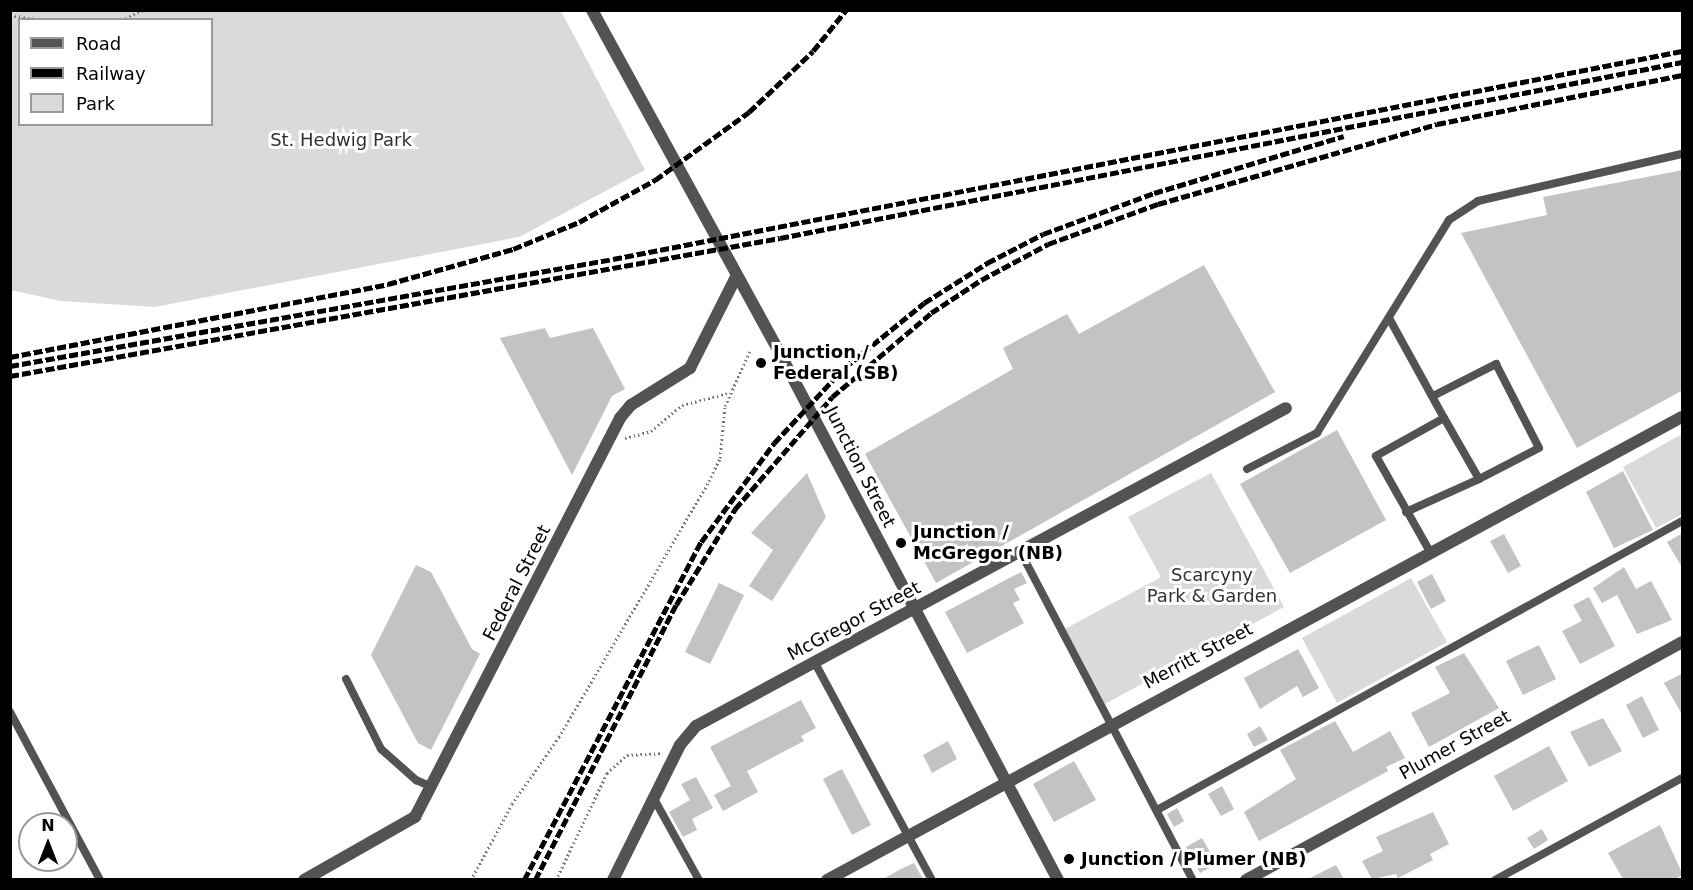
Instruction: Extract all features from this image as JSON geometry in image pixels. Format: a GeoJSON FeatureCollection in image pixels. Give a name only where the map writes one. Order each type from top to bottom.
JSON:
{"type":"FeatureCollection","features":[{"type":"Feature","properties":{"kind":"street","name":"Junction Street"},"geometry":{"type":"LineString","coordinates":[[592,10],[821,430],[913,610],[1058,879]]}},
{"type":"Feature","properties":{"kind":"street","name":"Federal Street"},"geometry":{"type":"LineString","coordinates":[[304,879],[415,817],[607,444],[631,405],[690,368],[736,277]]}},
{"type":"Feature","properties":{"kind":"street","name":"McGregor Street"},"geometry":{"type":"LineString","coordinates":[[613,879],[675,754],[696,726],[1286,408]]}},
{"type":"Feature","properties":{"kind":"street","name":"Merritt Street"},"geometry":{"type":"LineString","coordinates":[[827,879],[1111,722],[1683,417]]}},
{"type":"Feature","properties":{"kind":"street","name":"Plumer Street"},"geometry":{"type":"LineString","coordinates":[[1246,879],[1683,642]]}},
{"type":"Feature","properties":{"kind":"lane"},"geometry":{"type":"LineString","coordinates":[[1247,469],[1317,433],[1449,220],[1478,201],[1683,154]]}},
{"type":"Feature","properties":{"kind":"lane"},"geometry":{"type":"LineString","coordinates":[[1389,318],[1479,479]]}},
{"type":"Feature","properties":{"kind":"lane"},"geometry":{"type":"LineString","coordinates":[[1406,512],[1479,479],[1539,448],[1496,364],[1433,396]]}},
{"type":"Feature","properties":{"kind":"lane"},"geometry":{"type":"LineString","coordinates":[[1430,552],[1376,456],[1444,418]]}},
{"type":"Feature","properties":{"kind":"lane"},"geometry":{"type":"LineString","coordinates":[[1157,810],[1683,521]]}},
{"type":"Feature","properties":{"kind":"lane"},"geometry":{"type":"LineString","coordinates":[[1020,550],[1193,879]]}},
{"type":"Feature","properties":{"kind":"lane"},"geometry":{"type":"LineString","coordinates":[[816,663],[932,879]]}},
{"type":"Feature","properties":{"kind":"lane"},"geometry":{"type":"LineString","coordinates":[[346,679],[381,749],[416,780],[432,787]]}},
{"type":"Feature","properties":{"kind":"lane"},"geometry":{"type":"LineString","coordinates":[[10,712],[100,879]]}},
{"type":"Feature","properties":{"kind":"lane"},"geometry":{"type":"LineString","coordinates":[[1495,879],[1683,778]]}},
{"type":"Feature","properties":{"kind":"lane"},"geometry":{"type":"LineString","coordinates":[[653,797],[699,879]]}},
{"type":"Feature","properties":{"kind":"path"},"geometry":{"type":"LineString","coordinates":[[125,18],[143,10]]}},
{"type":"Feature","properties":{"kind":"path"},"geometry":{"type":"LineString","coordinates":[[10,15],[28,18]]}},
{"type":"Feature","properties":{"kind":"path"},"geometry":{"type":"LineString","coordinates":[[471,879],[512,804],[559,737],[709,481],[720,458],[729,393],[750,351]]}},
{"type":"Feature","properties":{"kind":"path"},"geometry":{"type":"LineString","coordinates":[[607,444],[651,430],[682,405],[729,393]]}},
{"type":"Feature","properties":{"kind":"path"},"geometry":{"type":"LineString","coordinates":[[556,879],[607,773],[627,755],[675,754]]}},
{"type":"Feature","properties":{"kind":"green space","name":"St. Hedwig Park"},"geometry":{"type":"Polygon","coordinates":[[[11,10],[561,11],[645,170],[519,237],[155,307],[60,301],[11,290],[11,10]]]}},
{"type":"Feature","properties":{"kind":"green space"},"geometry":{"type":"Polygon","coordinates":[[[1682,434],[1682,514],[1656,528],[1623,467],[1682,434]]]}},
{"type":"Feature","properties":{"kind":"green space","name":"Scarcyny Park & Garden"},"geometry":{"type":"Polygon","coordinates":[[[1211,473],[1284,607],[1105,704],[1065,629],[1161,577],[1128,517],[1211,473]]]}},
{"type":"Feature","properties":{"kind":"green space"},"geometry":{"type":"Polygon","coordinates":[[[1411,578],[1447,642],[1337,703],[1302,638],[1411,578]]]}},
{"type":"Feature","properties":{"kind":"building"},"geometry":{"type":"Polygon","coordinates":[[[1683,170],[1683,390],[1577,448],[1461,233],[1547,215],[1543,197],[1683,170]]]}},
{"type":"Feature","properties":{"kind":"building"},"geometry":{"type":"Polygon","coordinates":[[[1204,265],[1275,392],[936,583],[865,454],[1013,369],[1003,348],[1067,314],[1079,334],[1204,265]]]}},
{"type":"Feature","properties":{"kind":"building"},"geometry":{"type":"Polygon","coordinates":[[[545,328],[550,338],[593,328],[625,389],[612,396],[572,475],[500,338],[545,328]]]}},
{"type":"Feature","properties":{"kind":"building"},"geometry":{"type":"Polygon","coordinates":[[[1337,430],[1386,520],[1290,573],[1240,484],[1337,430]]]}},
{"type":"Feature","properties":{"kind":"building"},"geometry":{"type":"Polygon","coordinates":[[[1623,471],[1653,530],[1614,548],[1586,492],[1623,471]]]}},
{"type":"Feature","properties":{"kind":"building"},"geometry":{"type":"Polygon","coordinates":[[[807,473],[826,517],[772,601],[749,586],[773,550],[751,533],[807,473]]]}},
{"type":"Feature","properties":{"kind":"building"},"geometry":{"type":"Polygon","coordinates":[[[1683,533],[1683,569],[1667,542],[1683,533]]]}},
{"type":"Feature","properties":{"kind":"building"},"geometry":{"type":"Polygon","coordinates":[[[1504,534],[1521,566],[1508,573],[1490,541],[1504,534]]]}},
{"type":"Feature","properties":{"kind":"building"},"geometry":{"type":"Polygon","coordinates":[[[416,565],[431,572],[472,649],[480,654],[431,750],[418,743],[371,655],[416,565]]]}},
{"type":"Feature","properties":{"kind":"building"},"geometry":{"type":"Polygon","coordinates":[[[1624,567],[1636,589],[1651,581],[1672,620],[1637,634],[1617,595],[1602,603],[1593,588],[1624,567]]]}},
{"type":"Feature","properties":{"kind":"building"},"geometry":{"type":"Polygon","coordinates":[[[1021,572],[1027,583],[1014,589],[1020,600],[1013,603],[1024,623],[967,653],[945,612],[1021,572]]]}},
{"type":"Feature","properties":{"kind":"building"},"geometry":{"type":"Polygon","coordinates":[[[1432,574],[1446,601],[1431,609],[1417,582],[1432,574]]]}},
{"type":"Feature","properties":{"kind":"building"},"geometry":{"type":"Polygon","coordinates":[[[719,583],[744,595],[710,664],[685,652],[719,583]]]}},
{"type":"Feature","properties":{"kind":"building"},"geometry":{"type":"Polygon","coordinates":[[[1589,597],[1615,646],[1580,664],[1562,631],[1582,621],[1573,605],[1589,597]]]}},
{"type":"Feature","properties":{"kind":"building"},"geometry":{"type":"Polygon","coordinates":[[[1539,645],[1556,679],[1523,695],[1506,661],[1539,645]]]}},
{"type":"Feature","properties":{"kind":"building"},"geometry":{"type":"Polygon","coordinates":[[[1298,649],[1319,688],[1303,697],[1297,686],[1260,709],[1244,678],[1298,649]]]}},
{"type":"Feature","properties":{"kind":"building"},"geometry":{"type":"Polygon","coordinates":[[[1464,653],[1499,708],[1429,747],[1411,713],[1450,693],[1435,667],[1464,653]]]}},
{"type":"Feature","properties":{"kind":"building"},"geometry":{"type":"Polygon","coordinates":[[[1683,673],[1683,716],[1664,683],[1683,673]]]}},
{"type":"Feature","properties":{"kind":"building"},"geometry":{"type":"Polygon","coordinates":[[[1642,696],[1659,730],[1643,738],[1626,705],[1642,696]]]}},
{"type":"Feature","properties":{"kind":"building"},"geometry":{"type":"Polygon","coordinates":[[[801,700],[816,728],[801,736],[804,741],[747,771],[758,792],[723,811],[714,795],[731,786],[710,747],[801,700]]]}},
{"type":"Feature","properties":{"kind":"building"},"geometry":{"type":"Polygon","coordinates":[[[1603,718],[1622,751],[1589,767],[1570,732],[1603,718]]]}},
{"type":"Feature","properties":{"kind":"building"},"geometry":{"type":"Polygon","coordinates":[[[1335,721],[1353,752],[1390,731],[1405,758],[1386,767],[1388,771],[1259,841],[1244,812],[1296,779],[1280,750],[1335,721]]]}},
{"type":"Feature","properties":{"kind":"building"},"geometry":{"type":"Polygon","coordinates":[[[1260,726],[1268,740],[1254,747],[1247,734],[1260,726]]]}},
{"type":"Feature","properties":{"kind":"building"},"geometry":{"type":"Polygon","coordinates":[[[948,741],[957,759],[932,773],[923,755],[948,741]]]}},
{"type":"Feature","properties":{"kind":"building"},"geometry":{"type":"Polygon","coordinates":[[[1549,746],[1568,781],[1513,811],[1494,776],[1549,746]]]}},
{"type":"Feature","properties":{"kind":"building"},"geometry":{"type":"Polygon","coordinates":[[[1074,761],[1096,800],[1054,822],[1033,784],[1074,761]]]}},
{"type":"Feature","properties":{"kind":"building"},"geometry":{"type":"Polygon","coordinates":[[[842,769],[871,825],[852,835],[823,779],[842,769]]]}},
{"type":"Feature","properties":{"kind":"building"},"geometry":{"type":"Polygon","coordinates":[[[696,777],[713,808],[692,819],[697,830],[683,837],[669,812],[690,800],[681,784],[696,777]]]}},
{"type":"Feature","properties":{"kind":"building"},"geometry":{"type":"Polygon","coordinates":[[[1222,786],[1234,809],[1221,816],[1208,794],[1222,786]]]}},
{"type":"Feature","properties":{"kind":"building"},"geometry":{"type":"Polygon","coordinates":[[[1177,808],[1184,821],[1174,827],[1167,814],[1177,808]]]}},
{"type":"Feature","properties":{"kind":"building"},"geometry":{"type":"Polygon","coordinates":[[[1433,812],[1449,844],[1430,854],[1433,860],[1398,878],[1396,874],[1372,879],[1362,861],[1383,851],[1376,837],[1433,812]]]}},
{"type":"Feature","properties":{"kind":"building"},"geometry":{"type":"Polygon","coordinates":[[[1660,825],[1683,875],[1674,879],[1623,879],[1608,853],[1660,825]]]}},
{"type":"Feature","properties":{"kind":"building"},"geometry":{"type":"Polygon","coordinates":[[[1542,829],[1548,840],[1534,849],[1527,838],[1542,829]]]}},
{"type":"Feature","properties":{"kind":"building"},"geometry":{"type":"Polygon","coordinates":[[[1202,838],[1217,864],[1200,873],[1186,847],[1202,838]]]}},
{"type":"Feature","properties":{"kind":"building"},"geometry":{"type":"Polygon","coordinates":[[[914,863],[923,879],[883,879],[899,870],[914,863]]]}},
{"type":"Feature","properties":{"kind":"building"},"geometry":{"type":"Polygon","coordinates":[[[1336,865],[1344,879],[1308,879],[1336,865]]]}},
{"type":"Feature","properties":{"kind":"railway"},"geometry":{"type":"LineString","coordinates":[[10,357],[388,284],[513,249],[579,222],[655,180],[749,112],[813,51],[846,10]]}},
{"type":"Feature","properties":{"kind":"railway"},"geometry":{"type":"LineString","coordinates":[[10,366],[613,259],[1682,51]]}},
{"type":"Feature","properties":{"kind":"railway"},"geometry":{"type":"LineString","coordinates":[[10,376],[780,238],[1682,62]]}},
{"type":"Feature","properties":{"kind":"railway"},"geometry":{"type":"LineString","coordinates":[[535,880],[676,605],[735,509],[832,397],[931,313],[981,280],[1048,244],[1158,204],[1437,124],[1682,75]]}},
{"type":"Feature","properties":{"kind":"railway"},"geometry":{"type":"LineString","coordinates":[[524,880],[701,542],[774,443],[844,368],[924,303],[987,263],[1043,234],[1154,193],[1344,136]]}},
{"type":"Feature","properties":{"kind":"place","name":"Junction / Federal (SB)"},"geometry":{"type":"Point","coordinates":[761,363]}},
{"type":"Feature","properties":{"kind":"place","name":"Junction / McGregor (NB)"},"geometry":{"type":"Point","coordinates":[901,543]}},
{"type":"Feature","properties":{"kind":"place","name":"Junction / Plumer (NB)"},"geometry":{"type":"Point","coordinates":[1069,859]}}]}
